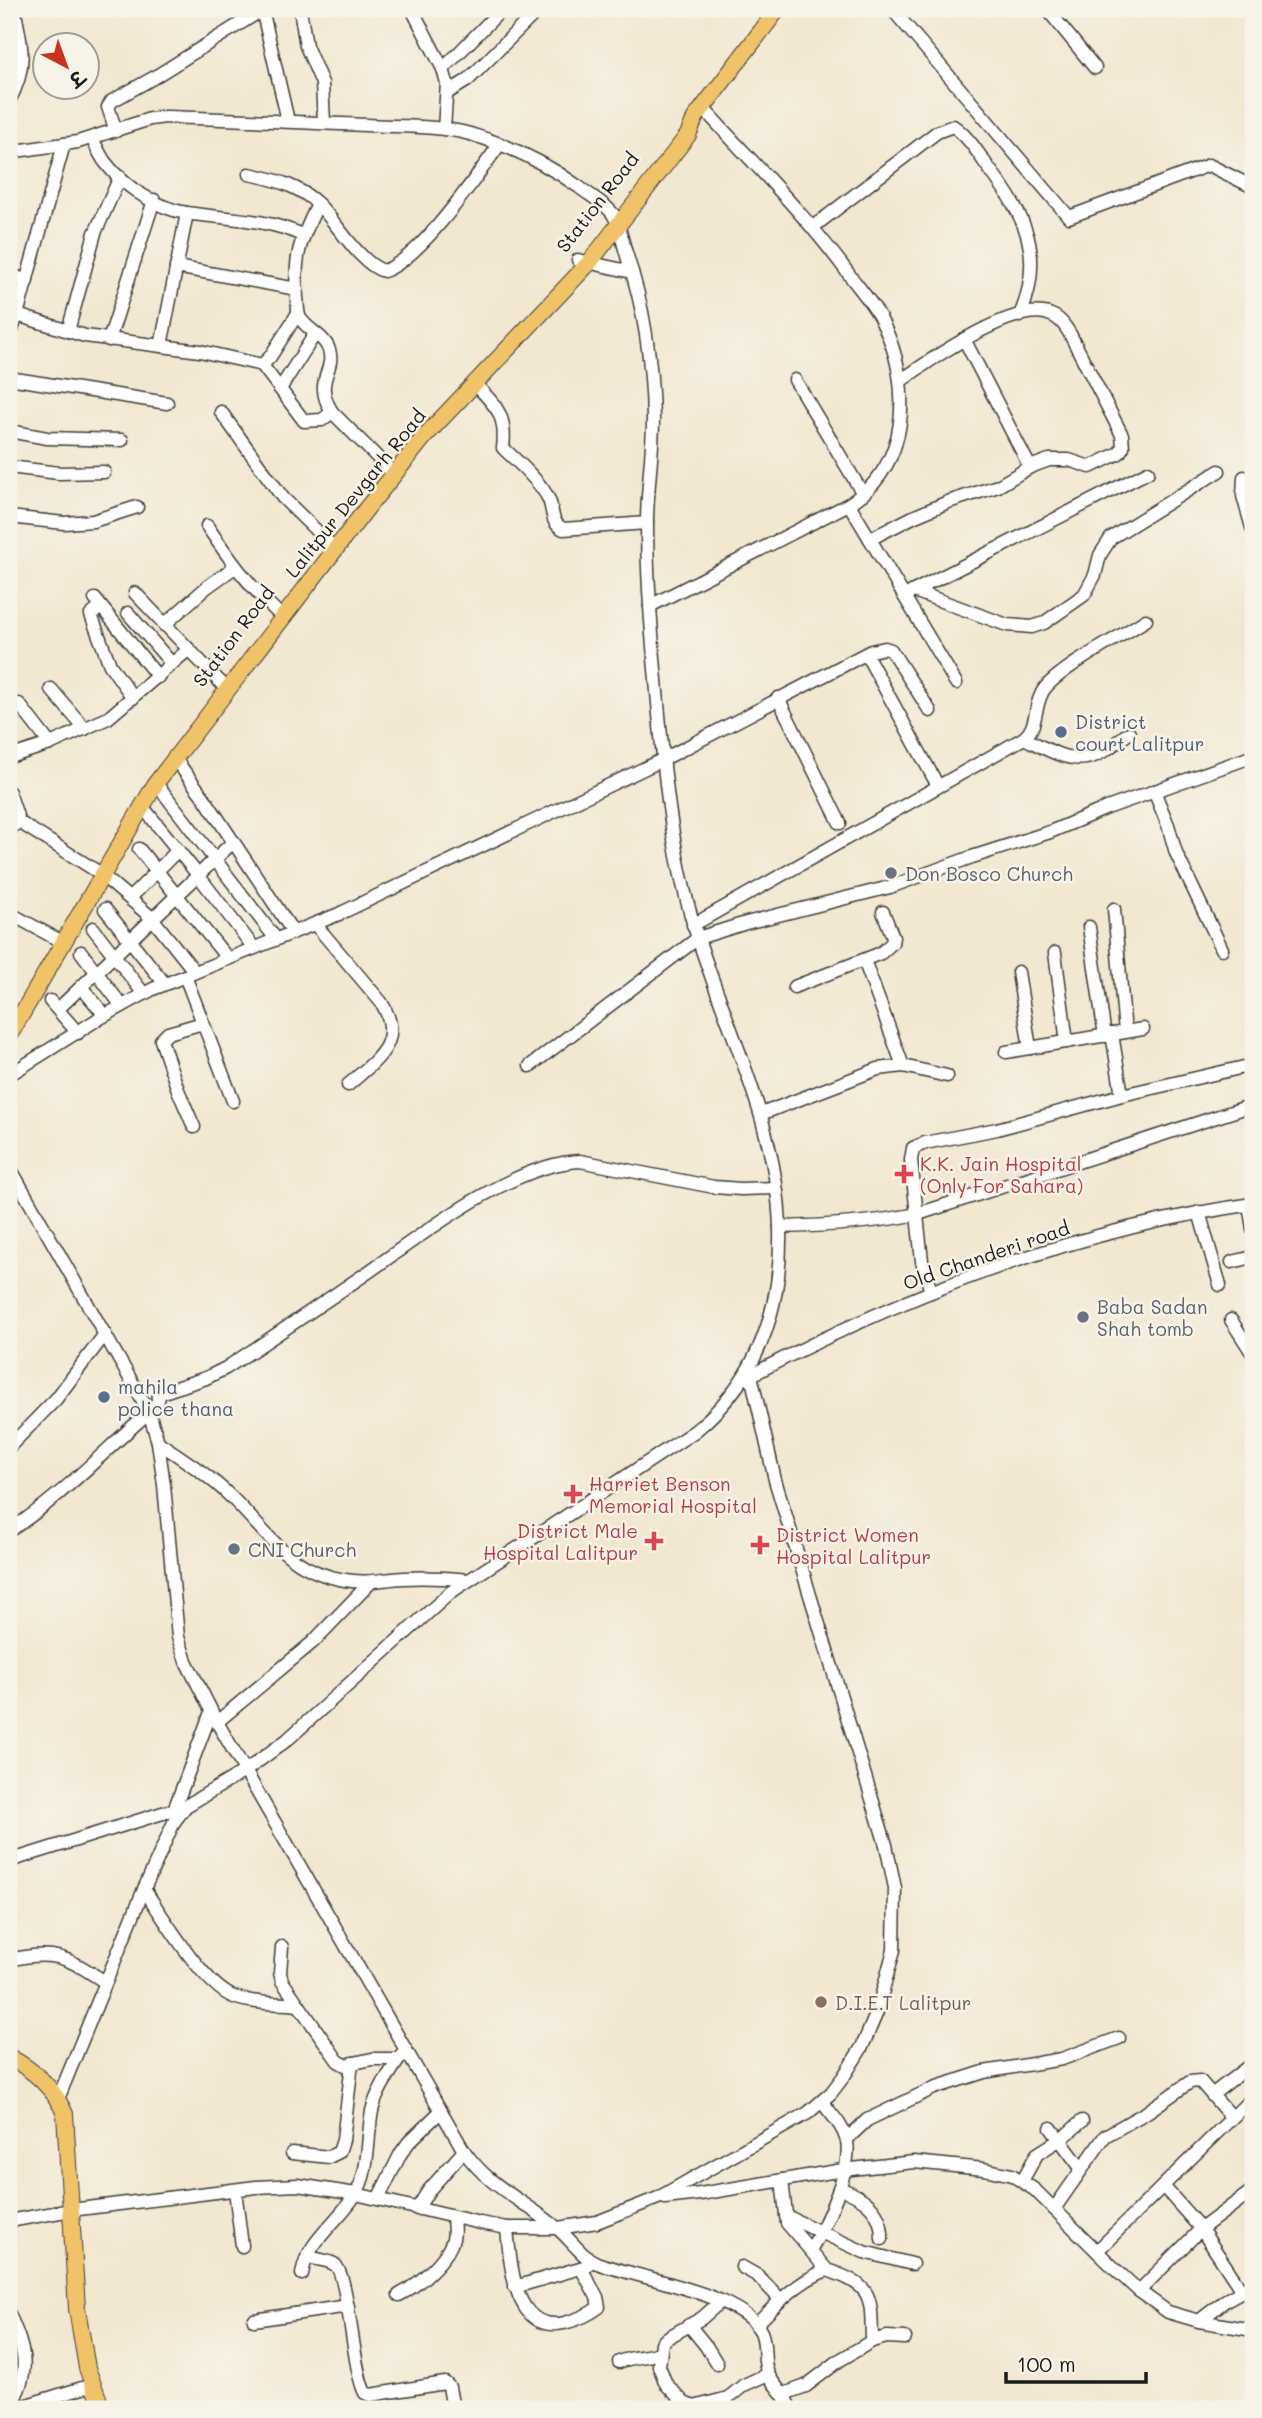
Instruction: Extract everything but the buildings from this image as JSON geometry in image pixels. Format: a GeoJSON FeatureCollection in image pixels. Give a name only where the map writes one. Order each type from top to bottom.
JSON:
{"type":"FeatureCollection","features":[{"type":"Feature","properties":{"kind":"main road","name":"Lalitpur Devgarh Road"},"geometry":{"type":"LineString","coordinates":[[9,1035],[99,872],[156,783],[425,436],[584,261],[688,135],[699,113],[778,9]]}},
{"type":"Feature","properties":{"kind":"main road","name":"Station Road"},"geometry":{"type":"LineString","coordinates":[[9,1018],[99,872],[159,766],[389,469],[447,400],[584,261]]}},
{"type":"Feature","properties":{"kind":"main road"},"geometry":{"type":"LineString","coordinates":[[9,2057],[45,2082],[65,2114],[77,2309],[92,2385],[102,2409]]}},
{"type":"Feature","properties":{"kind":"street"},"geometry":{"type":"LineString","coordinates":[[9,101],[22,72],[14,34],[14,9]]}},
{"type":"Feature","properties":{"kind":"street"},"geometry":{"type":"LineString","coordinates":[[116,131],[108,107],[112,101],[262,9],[288,121]]}},
{"type":"Feature","properties":{"kind":"street"},"geometry":{"type":"LineString","coordinates":[[300,9],[306,46],[322,83],[324,123]]}},
{"type":"Feature","properties":{"kind":"street"},"geometry":{"type":"LineString","coordinates":[[412,9],[443,69],[447,93],[444,129]]}},
{"type":"Feature","properties":{"kind":"street"},"geometry":{"type":"LineString","coordinates":[[443,69],[502,9]]}},
{"type":"Feature","properties":{"kind":"street"},"geometry":{"type":"LineString","coordinates":[[892,9],[1069,217],[1209,165],[1253,187]]}},
{"type":"Feature","properties":{"kind":"street"},"geometry":{"type":"LineString","coordinates":[[1047,9],[1095,68]]}},
{"type":"Feature","properties":{"kind":"street"},"geometry":{"type":"LineString","coordinates":[[447,93],[468,80],[536,10]]}},
{"type":"Feature","properties":{"kind":"street"},"geometry":{"type":"LineString","coordinates":[[650,606],[849,504],[863,494],[886,466],[894,446],[901,411],[902,380],[892,345],[879,315],[813,227],[699,113]]}},
{"type":"Feature","properties":{"kind":"street"},"geometry":{"type":"LineString","coordinates":[[9,152],[92,138],[165,117],[444,129],[500,144],[572,182],[615,221],[645,321],[651,380],[653,420],[647,523],[650,606],[662,760],[677,858],[696,931],[761,1114],[780,1227],[779,1268],[771,1312],[757,1353],[747,1377],[714,1415],[695,1431],[450,1592],[287,1740],[245,1771],[180,1808],[9,1861]]}},
{"type":"Feature","properties":{"kind":"street"},"geometry":{"type":"LineString","coordinates":[[813,227],[937,132],[953,126],[969,142],[1010,196],[1027,228],[1032,268],[1031,287],[1020,316]]}},
{"type":"Feature","properties":{"kind":"street"},"geometry":{"type":"LineString","coordinates":[[92,138],[104,161],[120,177],[153,200],[187,213],[269,224],[302,235]]}},
{"type":"Feature","properties":{"kind":"street"},"geometry":{"type":"LineString","coordinates":[[9,338],[18,315],[64,144]]}},
{"type":"Feature","properties":{"kind":"street"},"geometry":{"type":"LineString","coordinates":[[249,174],[292,187],[318,204],[371,266],[384,271],[397,267],[412,254],[500,144]]}},
{"type":"Feature","properties":{"kind":"street"},"geometry":{"type":"LineString","coordinates":[[68,331],[95,233],[120,177]]}},
{"type":"Feature","properties":{"kind":"street"},"geometry":{"type":"LineString","coordinates":[[109,340],[153,200]]}},
{"type":"Feature","properties":{"kind":"street"},"geometry":{"type":"LineString","coordinates":[[318,204],[302,235],[295,270],[298,313],[329,348],[330,356],[323,384],[324,394],[332,412],[389,469]]}},
{"type":"Feature","properties":{"kind":"street"},"geometry":{"type":"LineString","coordinates":[[160,346],[187,213]]}},
{"type":"Feature","properties":{"kind":"street"},"geometry":{"type":"LineString","coordinates":[[584,261],[632,272]]}},
{"type":"Feature","properties":{"kind":"street"},"geometry":{"type":"LineString","coordinates":[[176,267],[296,289]]}},
{"type":"Feature","properties":{"kind":"street"},"geometry":{"type":"LineString","coordinates":[[9,274],[27,281]]}},
{"type":"Feature","properties":{"kind":"street"},"geometry":{"type":"LineString","coordinates":[[262,365],[271,357],[298,313]]}},
{"type":"Feature","properties":{"kind":"street"},"geometry":{"type":"LineString","coordinates":[[870,539],[948,502],[998,486],[1030,467],[1059,458],[1084,467],[1095,466],[1119,453],[1123,447],[1124,441],[1065,326],[1052,315],[1044,313],[1020,316],[984,328],[902,380]]}},
{"type":"Feature","properties":{"kind":"street"},"geometry":{"type":"LineString","coordinates":[[18,315],[68,331],[109,340],[200,351],[262,365],[304,421],[322,420],[332,412]]}},
{"type":"Feature","properties":{"kind":"street"},"geometry":{"type":"LineString","coordinates":[[280,389],[315,334]]}},
{"type":"Feature","properties":{"kind":"street"},"geometry":{"type":"LineString","coordinates":[[964,339],[1030,467]]}},
{"type":"Feature","properties":{"kind":"street"},"geometry":{"type":"LineString","coordinates":[[9,378],[167,403]]}},
{"type":"Feature","properties":{"kind":"street"},"geometry":{"type":"LineString","coordinates":[[795,380],[863,494]]}},
{"type":"Feature","properties":{"kind":"street"},"geometry":{"type":"LineString","coordinates":[[475,384],[499,409],[504,425],[503,448],[549,498],[556,526],[563,529],[647,523]]}},
{"type":"Feature","properties":{"kind":"street"},"geometry":{"type":"LineString","coordinates":[[221,412],[283,498],[330,544]]}},
{"type":"Feature","properties":{"kind":"street"},"geometry":{"type":"LineString","coordinates":[[9,431],[47,438],[122,440]]}},
{"type":"Feature","properties":{"kind":"street"},"geometry":{"type":"LineString","coordinates":[[9,467],[59,473],[104,472]]}},
{"type":"Feature","properties":{"kind":"street"},"geometry":{"type":"LineString","coordinates":[[909,594],[1007,625],[1026,628],[1038,625],[1084,595],[1095,575],[1100,555],[1111,538],[1219,471]]}},
{"type":"Feature","properties":{"kind":"street"},"geometry":{"type":"LineString","coordinates":[[909,594],[1148,472]]}},
{"type":"Feature","properties":{"kind":"street"},"geometry":{"type":"LineString","coordinates":[[1253,481],[1244,477],[1243,495],[1253,531]]}},
{"type":"Feature","properties":{"kind":"street"},"geometry":{"type":"LineString","coordinates":[[849,504],[909,594],[956,683]]}},
{"type":"Feature","properties":{"kind":"street"},"geometry":{"type":"LineString","coordinates":[[9,517],[64,523],[93,521],[137,507]]}},
{"type":"Feature","properties":{"kind":"street"},"geometry":{"type":"LineString","coordinates":[[207,526],[235,567],[258,595],[277,612]]}},
{"type":"Feature","properties":{"kind":"street"},"geometry":{"type":"LineString","coordinates":[[164,625],[206,587],[235,567]]}},
{"type":"Feature","properties":{"kind":"street"},"geometry":{"type":"LineString","coordinates":[[135,593],[222,684]]}},
{"type":"Feature","properties":{"kind":"street"},"geometry":{"type":"LineString","coordinates":[[133,698],[110,665],[91,615],[98,603],[158,677]]}},
{"type":"Feature","properties":{"kind":"street"},"geometry":{"type":"LineString","coordinates":[[128,613],[172,664]]}},
{"type":"Feature","properties":{"kind":"street"},"geometry":{"type":"LineString","coordinates":[[530,1066],[696,931],[938,786],[1024,738],[1031,730],[1038,700],[1046,687],[1064,672],[1146,620]]}},
{"type":"Feature","properties":{"kind":"street"},"geometry":{"type":"LineString","coordinates":[[9,1075],[144,994],[293,933],[662,760],[877,649],[891,650],[930,711]]}},
{"type":"Feature","properties":{"kind":"street"},"geometry":{"type":"LineString","coordinates":[[9,758],[50,744],[108,718],[188,650]]}},
{"type":"Feature","properties":{"kind":"street"},"geometry":{"type":"LineString","coordinates":[[866,654],[938,786]]}},
{"type":"Feature","properties":{"kind":"street"},"geometry":{"type":"LineString","coordinates":[[51,689],[85,729]]}},
{"type":"Feature","properties":{"kind":"street"},"geometry":{"type":"LineString","coordinates":[[778,698],[840,823]]}},
{"type":"Feature","properties":{"kind":"street"},"geometry":{"type":"LineString","coordinates":[[19,704],[50,744]]}},
{"type":"Feature","properties":{"kind":"street"},"geometry":{"type":"LineString","coordinates":[[1024,738],[1062,754],[1087,758],[1129,733]]}},
{"type":"Feature","properties":{"kind":"street"},"geometry":{"type":"LineString","coordinates":[[696,931],[746,923],[890,887],[1051,832],[1154,791],[1251,757]]}},
{"type":"Feature","properties":{"kind":"street"},"geometry":{"type":"LineString","coordinates":[[175,759],[293,933]]}},
{"type":"Feature","properties":{"kind":"street"},"geometry":{"type":"LineString","coordinates":[[156,783],[276,939]]}},
{"type":"Feature","properties":{"kind":"street"},"geometry":{"type":"LineString","coordinates":[[1154,791],[1176,853],[1222,949]]}},
{"type":"Feature","properties":{"kind":"street"},"geometry":{"type":"LineString","coordinates":[[9,792],[14,826],[99,872],[152,918],[190,974],[204,1023],[233,1101]]}},
{"type":"Feature","properties":{"kind":"street"},"geometry":{"type":"LineString","coordinates":[[142,806],[254,948]]}},
{"type":"Feature","properties":{"kind":"street"},"geometry":{"type":"LineString","coordinates":[[78,1033],[54,1005],[81,987],[233,842]]}},
{"type":"Feature","properties":{"kind":"street"},"geometry":{"type":"LineString","coordinates":[[139,849],[228,959]]}},
{"type":"Feature","properties":{"kind":"street"},"geometry":{"type":"LineString","coordinates":[[130,898],[178,850]]}},
{"type":"Feature","properties":{"kind":"street"},"geometry":{"type":"LineString","coordinates":[[105,909],[165,984]]}},
{"type":"Feature","properties":{"kind":"street"},"geometry":{"type":"LineString","coordinates":[[1114,909],[1114,1034]]}},
{"type":"Feature","properties":{"kind":"street"},"geometry":{"type":"LineString","coordinates":[[794,987],[881,953],[892,943],[892,929],[883,912]]}},
{"type":"Feature","properties":{"kind":"street"},"geometry":{"type":"LineString","coordinates":[[9,913],[57,939]]}},
{"type":"Feature","properties":{"kind":"street"},"geometry":{"type":"LineString","coordinates":[[315,923],[381,1002],[392,1026],[390,1040],[381,1055],[348,1085]]}},
{"type":"Feature","properties":{"kind":"street"},"geometry":{"type":"LineString","coordinates":[[1089,927],[1114,1034],[1122,1095]]}},
{"type":"Feature","properties":{"kind":"street"},"geometry":{"type":"LineString","coordinates":[[93,929],[144,994]]}},
{"type":"Feature","properties":{"kind":"street"},"geometry":{"type":"LineString","coordinates":[[81,952],[122,1006]]}},
{"type":"Feature","properties":{"kind":"street"},"geometry":{"type":"LineString","coordinates":[[1055,953],[1067,1042]]}},
{"type":"Feature","properties":{"kind":"street"},"geometry":{"type":"LineString","coordinates":[[864,960],[903,1066]]}},
{"type":"Feature","properties":{"kind":"street"},"geometry":{"type":"LineString","coordinates":[[1018,972],[1030,1048]]}},
{"type":"Feature","properties":{"kind":"street"},"geometry":{"type":"LineString","coordinates":[[81,987],[105,1015]]}},
{"type":"Feature","properties":{"kind":"street"},"geometry":{"type":"LineString","coordinates":[[194,1127],[177,1090],[161,1040],[168,1032],[204,1023]]}},
{"type":"Feature","properties":{"kind":"street"},"geometry":{"type":"LineString","coordinates":[[1006,1052],[1143,1029]]}},
{"type":"Feature","properties":{"kind":"street"},"geometry":{"type":"LineString","coordinates":[[932,1292],[922,1261],[911,1153],[918,1145],[997,1129],[1122,1095],[1253,1065]]}},
{"type":"Feature","properties":{"kind":"street"},"geometry":{"type":"LineString","coordinates":[[761,1114],[878,1069],[903,1066],[947,1076]]}},
{"type":"Feature","properties":{"kind":"street"},"geometry":{"type":"LineString","coordinates":[[780,1227],[845,1225],[918,1214],[1253,1105]]}},
{"type":"Feature","properties":{"kind":"street"},"geometry":{"type":"LineString","coordinates":[[9,1531],[53,1497],[155,1403],[226,1368],[481,1198],[548,1167],[580,1161],[714,1187],[776,1195]]}},
{"type":"Feature","properties":{"kind":"street"},"geometry":{"type":"LineString","coordinates":[[11,1173],[105,1334],[155,1403],[178,1637],[186,1661],[214,1717],[402,2055],[441,2111],[464,2151],[497,2187],[558,2228],[585,2256],[598,2263],[661,2280],[720,2302],[756,2325],[763,2336],[768,2374],[785,2394],[790,2409]]}},
{"type":"Feature","properties":{"kind":"street"},"geometry":{"type":"LineString","coordinates":[[1251,1204],[1253,1229]]}},
{"type":"Feature","properties":{"kind":"street","name":"Old Chanderi road"},"geometry":{"type":"LineString","coordinates":[[747,1377],[841,1330],[995,1269],[1123,1229],[1251,1204]]}},
{"type":"Feature","properties":{"kind":"street"},"geometry":{"type":"LineString","coordinates":[[1199,1213],[1220,1285]]}},
{"type":"Feature","properties":{"kind":"street"},"geometry":{"type":"LineString","coordinates":[[1232,1262],[1253,1257]]}},
{"type":"Feature","properties":{"kind":"street"},"geometry":{"type":"LineString","coordinates":[[1231,1320],[1253,1354]]}},
{"type":"Feature","properties":{"kind":"street"},"geometry":{"type":"LineString","coordinates":[[9,1447],[55,1399],[105,1334]]}},
{"type":"Feature","properties":{"kind":"street"},"geometry":{"type":"LineString","coordinates":[[9,2221],[71,2210],[256,2186],[298,2185],[356,2194],[506,2228],[558,2228],[597,2222],[658,2198],[808,2113],[822,2102],[844,2076],[862,2047],[877,2012],[894,1950],[895,1888],[886,1845],[775,1480],[747,1377]]}},
{"type":"Feature","properties":{"kind":"street"},"geometry":{"type":"LineString","coordinates":[[158,1442],[206,1475],[231,1497],[294,1562],[318,1574],[370,1583],[428,1577],[468,1580]]}},
{"type":"Feature","properties":{"kind":"street"},"geometry":{"type":"LineString","coordinates":[[58,2099],[180,1808],[214,1717],[313,1642],[370,1583]]}},
{"type":"Feature","properties":{"kind":"street"},"geometry":{"type":"LineString","coordinates":[[144,1889],[193,1958],[222,1990],[248,2000],[299,2005]]}},
{"type":"Feature","properties":{"kind":"street"},"geometry":{"type":"LineString","coordinates":[[282,1947],[282,1981],[338,2061],[345,2065],[402,2055]]}},
{"type":"Feature","properties":{"kind":"street"},"geometry":{"type":"LineString","coordinates":[[9,1960],[32,1954],[58,1956],[105,1982]]}},
{"type":"Feature","properties":{"kind":"street"},"geometry":{"type":"LineString","coordinates":[[847,2139],[867,2120],[934,2088],[984,2072],[1062,2059],[1119,2038]]}},
{"type":"Feature","properties":{"kind":"street"},"geometry":{"type":"LineString","coordinates":[[302,2274],[307,2257],[322,2234],[356,2194],[369,2149],[374,2106],[402,2055]]}},
{"type":"Feature","properties":{"kind":"street"},"geometry":{"type":"LineString","coordinates":[[292,2152],[329,2157],[339,2152],[343,2140],[352,2063]]}},
{"type":"Feature","properties":{"kind":"street"},"geometry":{"type":"LineString","coordinates":[[1213,2094],[1253,2063]]}},
{"type":"Feature","properties":{"kind":"street"},"geometry":{"type":"LineString","coordinates":[[1054,2209],[1111,2131],[1147,2112],[1190,2082],[1200,2081],[1231,2117]]}},
{"type":"Feature","properties":{"kind":"street"},"geometry":{"type":"LineString","coordinates":[[1097,2251],[1253,2096]]}},
{"type":"Feature","properties":{"kind":"street"},"geometry":{"type":"LineString","coordinates":[[810,2250],[822,2233],[848,2155],[847,2139],[842,2128],[822,2102]]}},
{"type":"Feature","properties":{"kind":"street"},"geometry":{"type":"LineString","coordinates":[[378,2199],[401,2153],[441,2111]]}},
{"type":"Feature","properties":{"kind":"street"},"geometry":{"type":"LineString","coordinates":[[1022,2180],[1037,2154],[1082,2121]]}},
{"type":"Feature","properties":{"kind":"street"},"geometry":{"type":"LineString","coordinates":[[1051,2128],[1082,2168]]}},
{"type":"Feature","properties":{"kind":"street"},"geometry":{"type":"LineString","coordinates":[[417,2209],[429,2189],[464,2151]]}},
{"type":"Feature","properties":{"kind":"street"},"geometry":{"type":"LineString","coordinates":[[658,2198],[914,2162],[985,2169],[1022,2180],[1139,2291],[1168,2312],[1199,2321],[1253,2330]]}},
{"type":"Feature","properties":{"kind":"street"},"geometry":{"type":"LineString","coordinates":[[782,2180],[786,2216],[791,2230],[827,2270],[854,2282],[866,2290],[871,2298],[872,2341]]}},
{"type":"Feature","properties":{"kind":"street"},"geometry":{"type":"LineString","coordinates":[[1163,2186],[1247,2288],[1199,2321]]}},
{"type":"Feature","properties":{"kind":"street"},"geometry":{"type":"LineString","coordinates":[[839,2188],[869,2202],[881,2222],[882,2239]]}},
{"type":"Feature","properties":{"kind":"street"},"geometry":{"type":"LineString","coordinates":[[235,2190],[242,2246]]}},
{"type":"Feature","properties":{"kind":"street"},"geometry":{"type":"LineString","coordinates":[[1139,2291],[1201,2229],[1253,2190]]}},
{"type":"Feature","properties":{"kind":"street"},"geometry":{"type":"LineString","coordinates":[[786,2216],[873,2255],[912,2264]]}},
{"type":"Feature","properties":{"kind":"street"},"geometry":{"type":"LineString","coordinates":[[399,2295],[421,2281],[446,2254],[453,2237],[453,2217]]}},
{"type":"Feature","properties":{"kind":"street"},"geometry":{"type":"LineString","coordinates":[[506,2228],[515,2287],[523,2304],[538,2319],[549,2323],[573,2320],[596,2310],[600,2303],[581,2268]]}},
{"type":"Feature","properties":{"kind":"street"},"geometry":{"type":"LineString","coordinates":[[307,2257],[337,2266],[346,2292],[353,2344],[365,2393],[371,2395],[445,2383],[451,2390],[453,2409]]}},
{"type":"Feature","properties":{"kind":"street"},"geometry":{"type":"LineString","coordinates":[[515,2287],[598,2263]]}},
{"type":"Feature","properties":{"kind":"street"},"geometry":{"type":"LineString","coordinates":[[742,2267],[758,2276],[781,2300]]}},
{"type":"Feature","properties":{"kind":"street"},"geometry":{"type":"LineString","coordinates":[[756,2325],[781,2300],[809,2278],[827,2270]]}},
{"type":"Feature","properties":{"kind":"street"},"geometry":{"type":"LineString","coordinates":[[720,2302],[710,2312],[662,2343],[659,2353],[661,2375],[688,2406],[694,2407],[728,2398],[744,2385],[768,2374]]}},
{"type":"Feature","properties":{"kind":"street"},"geometry":{"type":"LineString","coordinates":[[254,2320],[348,2306]]}},
{"type":"Feature","properties":{"kind":"street"},"geometry":{"type":"LineString","coordinates":[[9,2314],[14,2344],[23,2360],[24,2378],[9,2407]]}},
{"type":"Feature","properties":{"kind":"street"},"geometry":{"type":"LineString","coordinates":[[689,2325],[718,2364]]}},
{"type":"Feature","properties":{"kind":"street"},"geometry":{"type":"LineString","coordinates":[[785,2394],[806,2386],[840,2360],[872,2341],[887,2337],[905,2338]]}},
{"type":"Feature","properties":{"kind":"street"},"geometry":{"type":"LineString","coordinates":[[619,2362],[634,2356],[644,2357],[659,2353]]}},
{"type":"Feature","properties":{"kind":"street"},"geometry":{"type":"LineString","coordinates":[[15,2409],[92,2385]]}},
{"type":"Feature","properties":{"kind":"place","name":"District court Lalitpur"},"geometry":{"type":"Point","coordinates":[1061,732]}},
{"type":"Feature","properties":{"kind":"place","name":"Don Bosco Church"},"geometry":{"type":"Point","coordinates":[891,873]}},
{"type":"Feature","properties":{"kind":"place","name":"K.K. Jain Hospital (Only For Sahara)"},"geometry":{"type":"Point","coordinates":[904,1174]}},
{"type":"Feature","properties":{"kind":"place","name":"Baba Sadan Shah tomb"},"geometry":{"type":"Point","coordinates":[1083,1317]}},
{"type":"Feature","properties":{"kind":"place","name":"mahila police thana"},"geometry":{"type":"Point","coordinates":[104,1397]}},
{"type":"Feature","properties":{"kind":"place","name":"Harriet Benson Memorial Hospital"},"geometry":{"type":"Point","coordinates":[573,1494]}},
{"type":"Feature","properties":{"kind":"place","name":"District Male Hospital Lalitpur"},"geometry":{"type":"Point","coordinates":[654,1541]}},
{"type":"Feature","properties":{"kind":"place","name":"District Women Hospital Lalitpur"},"geometry":{"type":"Point","coordinates":[760,1545]}},
{"type":"Feature","properties":{"kind":"place","name":"CNI Church"},"geometry":{"type":"Point","coordinates":[234,1549]}},
{"type":"Feature","properties":{"kind":"place","name":"D.I.E.T Lalitpur"},"geometry":{"type":"Point","coordinates":[821,2002]}}]}
